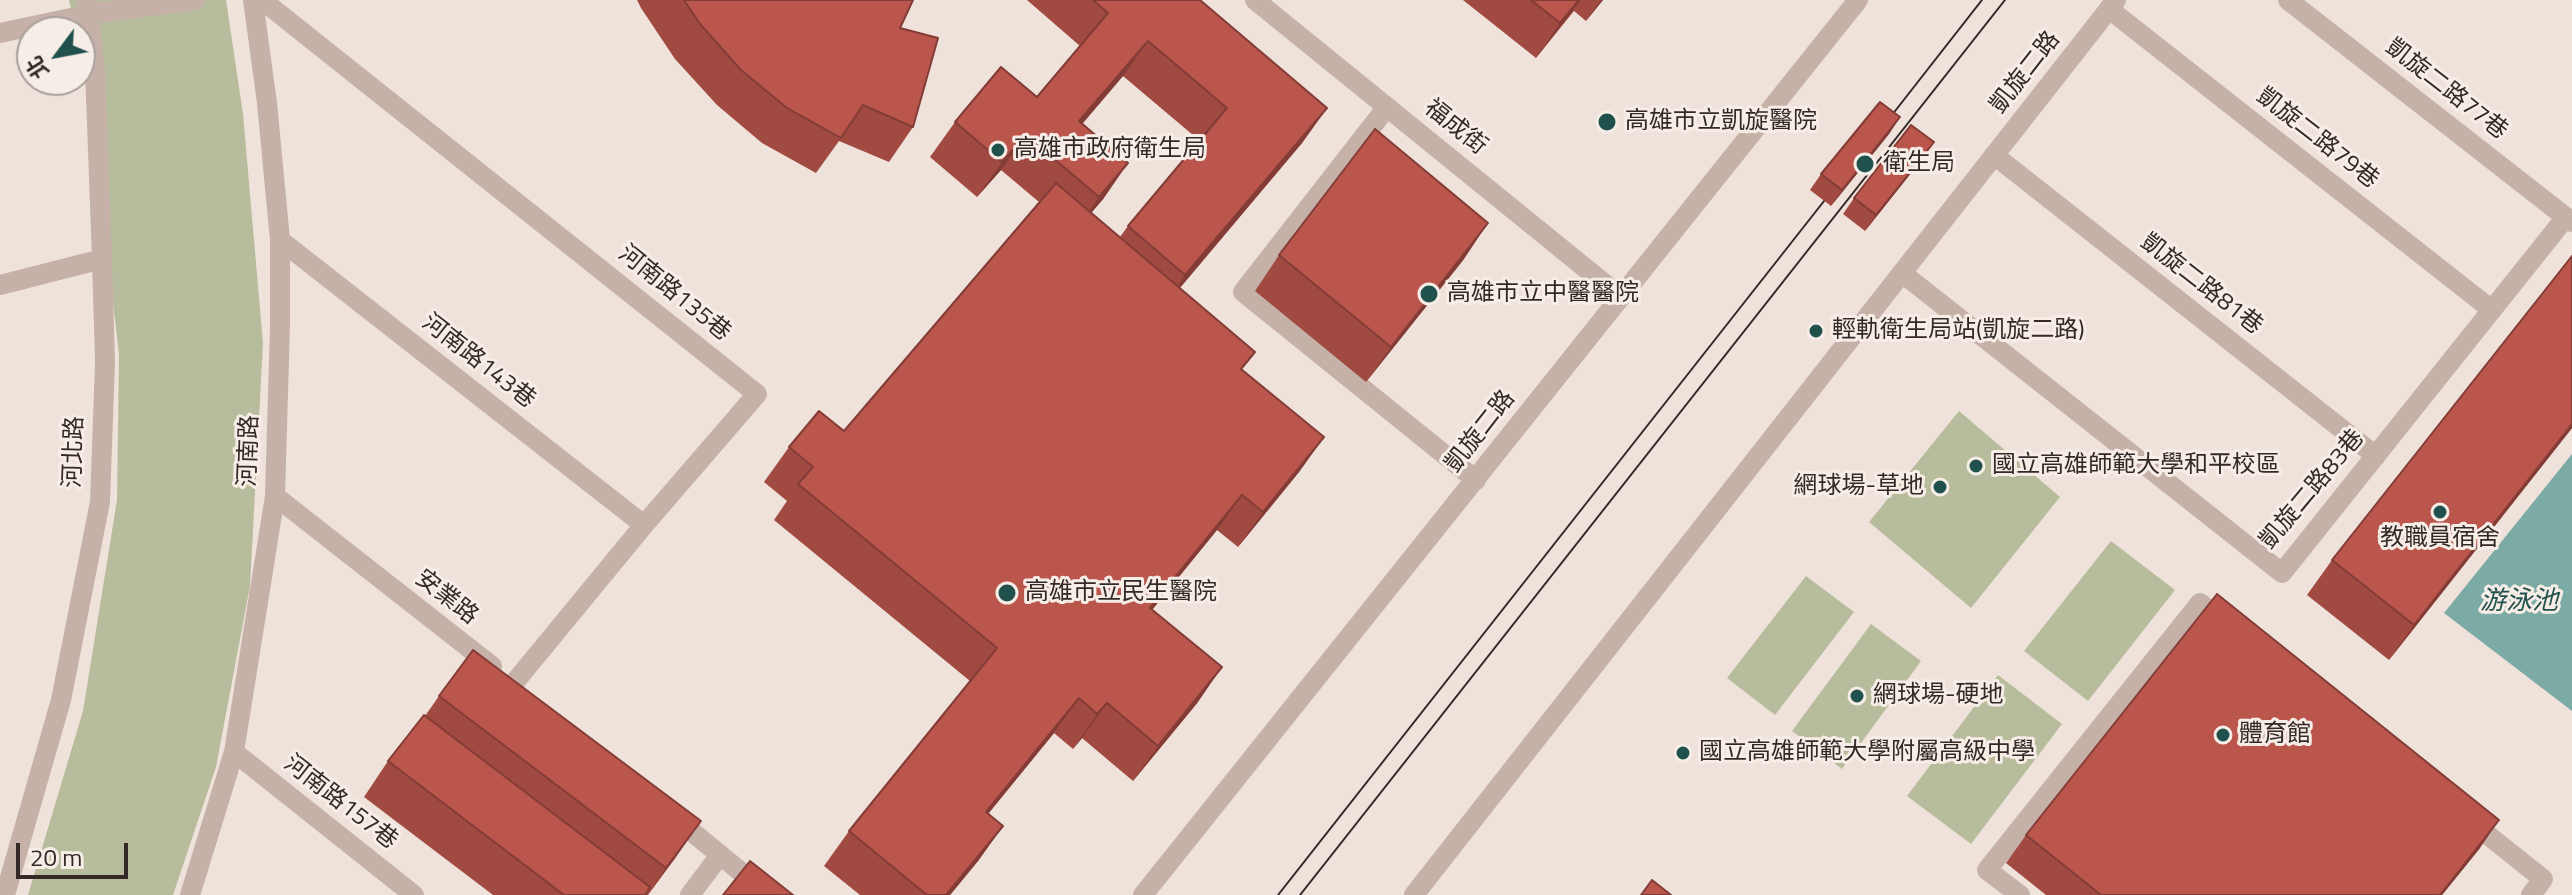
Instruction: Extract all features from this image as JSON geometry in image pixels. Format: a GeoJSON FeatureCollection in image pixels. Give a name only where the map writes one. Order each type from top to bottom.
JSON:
{"type":"FeatureCollection","features":[{"type":"Feature","properties":{"kind":"street"},"geometry":{"type":"LineString","coordinates":[[0,33],[88,7],[195,0]]}},
{"type":"Feature","properties":{"kind":"street","name":"河南路"},"geometry":{"type":"LineString","coordinates":[[190,895],[234,752],[275,496],[280,240],[253,0]]}},
{"type":"Feature","properties":{"kind":"street","name":"河南路135巷"},"geometry":{"type":"LineString","coordinates":[[262,0],[757,394],[644,525],[520,688]]}},
{"type":"Feature","properties":{"kind":"street","name":"福成街"},"geometry":{"type":"LineString","coordinates":[[1255,0],[1621,297]]}},
{"type":"Feature","properties":{"kind":"street","name":"凱旋二路"},"geometry":{"type":"LineString","coordinates":[[1143,895],[1858,0]]}},
{"type":"Feature","properties":{"kind":"street","name":"凱旋二路77巷"},"geometry":{"type":"LineString","coordinates":[[2288,0],[2569,219]]}},
{"type":"Feature","properties":{"kind":"street","name":"凱旋二路"},"geometry":{"type":"LineString","coordinates":[[1414,895],[2112,4]]}},
{"type":"Feature","properties":{"kind":"street","name":"凱旋二路79巷"},"geometry":{"type":"LineString","coordinates":[[2112,4],[2492,310]]}},
{"type":"Feature","properties":{"kind":"street","name":"河北路"},"geometry":{"type":"LineString","coordinates":[[5,895],[61,700],[100,502],[105,362],[95,70],[88,7]]}},
{"type":"Feature","properties":{"kind":"street"},"geometry":{"type":"LineString","coordinates":[[1387,107],[1243,292],[1476,480]]}},
{"type":"Feature","properties":{"kind":"street","name":"凱旋二路81巷"},"geometry":{"type":"LineString","coordinates":[[1994,155],[2376,456]]}},
{"type":"Feature","properties":{"kind":"street","name":"凱旋二路83巷"},"geometry":{"type":"LineString","coordinates":[[1902,273],[2282,573],[2492,310],[2569,219]]}},
{"type":"Feature","properties":{"kind":"street","name":"河南路143巷"},"geometry":{"type":"LineString","coordinates":[[280,240],[644,525]]}},
{"type":"Feature","properties":{"kind":"street"},"geometry":{"type":"LineString","coordinates":[[0,285],[102,259]]}},
{"type":"Feature","properties":{"kind":"street","name":"安業路"},"geometry":{"type":"LineString","coordinates":[[275,496],[520,688]]}},
{"type":"Feature","properties":{"kind":"street"},"geometry":{"type":"LineString","coordinates":[[2020,895],[1987,870],[2200,603],[2236,633]]}},
{"type":"Feature","properties":{"kind":"street","name":"河南路157巷"},"geometry":{"type":"LineString","coordinates":[[234,752],[414,895]]}},
{"type":"Feature","properties":{"kind":"street"},"geometry":{"type":"LineString","coordinates":[[659,805],[769,895]]}},
{"type":"Feature","properties":{"kind":"street"},"geometry":{"type":"LineString","coordinates":[[2457,810],[2537,887]]}},
{"type":"Feature","properties":{"kind":"street"},"geometry":{"type":"LineString","coordinates":[[690,895],[720,855]]}},
{"type":"Feature","properties":{"kind":"green space"},"geometry":{"type":"Polygon","coordinates":[[[69,0],[226,0],[243,114],[263,343],[250,586],[216,767],[173,895],[28,895],[83,711],[117,500],[119,354],[88,96],[96,96],[96,16],[72,16],[69,0]]]}},
{"type":"Feature","properties":{"kind":"green space"},"geometry":{"type":"Polygon","coordinates":[[[1959,411],[2060,497],[1971,608],[1869,522],[1959,411]]]}},
{"type":"Feature","properties":{"kind":"green space"},"geometry":{"type":"Polygon","coordinates":[[[2111,541],[2175,590],[2088,701],[2024,651],[2111,541]]]}},
{"type":"Feature","properties":{"kind":"green space","name":"網球場-硬地"},"geometry":{"type":"Polygon","coordinates":[[[1806,576],[1854,612],[1775,715],[1727,678],[1806,576]]]}},
{"type":"Feature","properties":{"kind":"green space","name":"網球場-硬地"},"geometry":{"type":"Polygon","coordinates":[[[1871,624],[1921,661],[1842,769],[1792,731],[1871,624]]]}},
{"type":"Feature","properties":{"kind":"green space"},"geometry":{"type":"Polygon","coordinates":[[[1998,675],[2062,724],[1971,844],[1907,796],[1998,675]]]}},
{"type":"Feature","properties":{"kind":"water","name":"游泳池"},"geometry":{"type":"Polygon","coordinates":[[[2572,454],[2572,711],[2444,613],[2572,454]]]}},
{"type":"Feature","properties":{"kind":"building"},"geometry":{"type":"Polygon","coordinates":[[[684,0],[913,0],[900,28],[938,38],[913,127],[863,105],[841,138],[787,108],[741,70],[700,24],[684,0]]]}},
{"type":"Feature","properties":{"kind":"building"},"geometry":{"type":"Polygon","coordinates":[[[1093,0],[1200,0],[1327,108],[1185,275],[1128,226],[1227,108],[1148,41],[1079,121],[1128,163],[1099,197],[1026,135],[1002,162],[955,122],[1001,67],[1037,97],[1108,13],[1093,0]]]}},
{"type":"Feature","properties":{"kind":"building"},"geometry":{"type":"Polygon","coordinates":[[[1531,0],[1579,0],[1560,23],[1531,0]]]}},
{"type":"Feature","properties":{"kind":"building","name":"衛生局"},"geometry":{"type":"Polygon","coordinates":[[[1880,102],[1900,117],[1842,190],[1821,174],[1880,102]]]}},
{"type":"Feature","properties":{"kind":"building","name":"衛生局"},"geometry":{"type":"Polygon","coordinates":[[[1911,125],[1934,142],[1876,215],[1854,198],[1911,125]]]}},
{"type":"Feature","properties":{"kind":"building","name":"高雄市立中醫醫院"},"geometry":{"type":"Polygon","coordinates":[[[1375,129],[1488,223],[1391,347],[1279,255],[1375,129]]]}},
{"type":"Feature","properties":{"kind":"building","name":"高雄市立民生醫院"},"geometry":{"type":"Polygon","coordinates":[[[1056,183],[1255,352],[1241,369],[1324,437],[1263,512],[1242,495],[1150,608],[1222,667],[1158,746],[1107,703],[1097,714],[1079,698],[986,812],[1003,826],[946,895],[927,895],[849,831],[997,648],[798,484],[813,467],[789,447],[819,411],[844,431],[1056,183]]]}},
{"type":"Feature","properties":{"kind":"building","name":"教職員宿舍"},"geometry":{"type":"Polygon","coordinates":[[[2572,256],[2572,424],[2414,625],[2332,560],[2572,256]]]}},
{"type":"Feature","properties":{"kind":"building","name":"體育館"},"geometry":{"type":"Polygon","coordinates":[[[2217,594],[2499,820],[2440,895],[2101,895],[2026,835],[2217,594]]]}},
{"type":"Feature","properties":{"kind":"building"},"geometry":{"type":"Polygon","coordinates":[[[473,650],[701,821],[666,868],[439,696],[473,650]]]}},
{"type":"Feature","properties":{"kind":"building"},"geometry":{"type":"Polygon","coordinates":[[[424,715],[650,887],[645,895],[564,895],[388,761],[424,715]]]}},
{"type":"Feature","properties":{"kind":"building"},"geometry":{"type":"Polygon","coordinates":[[[750,861],[793,895],[723,895],[750,861]]]}},
{"type":"Feature","properties":{"kind":"building"},"geometry":{"type":"Polygon","coordinates":[[[1652,880],[1671,895],[1641,895],[1652,880]]]}},
{"type":"Feature","properties":{"kind":"tram line"},"geometry":{"type":"LineString","coordinates":[[1881,129],[1982,0]]}},
{"type":"Feature","properties":{"kind":"tram line"},"geometry":{"type":"LineString","coordinates":[[1300,895],[2005,0]]}},
{"type":"Feature","properties":{"kind":"tram line"},"geometry":{"type":"LineString","coordinates":[[1278,895],[1839,182]]}},
{"type":"Feature","properties":{"kind":"place","name":"高雄市立凱旋醫院"},"geometry":{"type":"Point","coordinates":[1607,122]}},
{"type":"Feature","properties":{"kind":"place","name":"高雄市政府衛生局"},"geometry":{"type":"Point","coordinates":[998,150]}},
{"type":"Feature","properties":{"kind":"place","name":"衛生局"},"geometry":{"type":"Point","coordinates":[1865,164]}},
{"type":"Feature","properties":{"kind":"place","name":"高雄市立中醫醫院"},"geometry":{"type":"Point","coordinates":[1429,294]}},
{"type":"Feature","properties":{"kind":"place","name":"輕軌衛生局站(凱旋二路)"},"geometry":{"type":"Point","coordinates":[1816,331]}},
{"type":"Feature","properties":{"kind":"place","name":"國立高雄師範大學和平校區"},"geometry":{"type":"Point","coordinates":[1976,466]}},
{"type":"Feature","properties":{"kind":"place","name":"網球場-草地"},"geometry":{"type":"Point","coordinates":[1940,487]}},
{"type":"Feature","properties":{"kind":"place","name":"教職員宿舍"},"geometry":{"type":"Point","coordinates":[2440,512]}},
{"type":"Feature","properties":{"kind":"place","name":"高雄市立民生醫院"},"geometry":{"type":"Point","coordinates":[1007,593]}},
{"type":"Feature","properties":{"kind":"place","name":"網球場-硬地"},"geometry":{"type":"Point","coordinates":[1857,696]}},
{"type":"Feature","properties":{"kind":"place","name":"體育館"},"geometry":{"type":"Point","coordinates":[2223,735]}},
{"type":"Feature","properties":{"kind":"place","name":"國立高雄師範大學附屬高級中學"},"geometry":{"type":"Point","coordinates":[1683,753]}}]}
